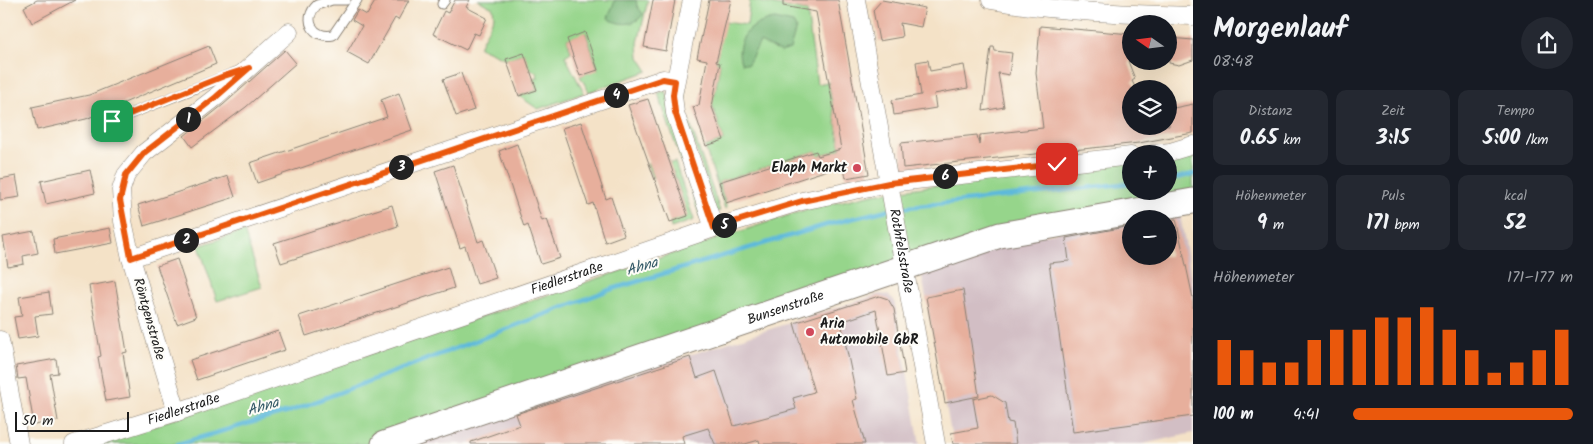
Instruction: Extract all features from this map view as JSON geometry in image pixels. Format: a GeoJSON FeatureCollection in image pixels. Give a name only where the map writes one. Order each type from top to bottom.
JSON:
{"type":"FeatureCollection","features":[{"type":"Feature","properties":{"kind":"street"},"geometry":{"type":"LineString","coordinates":[[692,0],[673,95],[675,112],[714,228]]}},
{"type":"Feature","properties":{"kind":"street","name":"Rothfelsstraße"},"geometry":{"type":"LineString","coordinates":[[856,0],[896,223],[902,267],[936,444]]}},
{"type":"Feature","properties":{"kind":"street"},"geometry":{"type":"LineString","coordinates":[[991,0],[1035,8],[1079,6],[1193,16]]}},
{"type":"Feature","properties":{"kind":"street","name":"Röntgenstraße"},"geometry":{"type":"LineString","coordinates":[[176,412],[131,258],[120,200],[126,175],[144,153],[216,97],[289,32]]}},
{"type":"Feature","properties":{"kind":"street"},"geometry":{"type":"LineString","coordinates":[[131,258],[663,79],[675,81]]}},
{"type":"Feature","properties":{"kind":"street"},"geometry":{"type":"LineString","coordinates":[[1177,150],[1193,145]]}},
{"type":"Feature","properties":{"kind":"street","name":"Fiedlerstraße"},"geometry":{"type":"LineString","coordinates":[[74,444],[176,412],[714,228],[802,201],[1122,157]]}},
{"type":"Feature","properties":{"kind":"street","name":"Bunsenstraße"},"geometry":{"type":"LineString","coordinates":[[384,444],[1000,235],[1193,200]]}},
{"type":"Feature","properties":{"kind":"street"},"geometry":{"type":"LineString","coordinates":[[0,340],[19,444]]}},
{"type":"Feature","properties":{"kind":"lane"},"geometry":{"type":"LineString","coordinates":[[346,0],[332,0],[317,5],[309,16],[309,23],[314,31],[327,36],[333,35],[357,0]]}},
{"type":"Feature","properties":{"kind":"lane"},"geometry":{"type":"LineString","coordinates":[[112,121],[224,76],[249,68]]}},
{"type":"Feature","properties":{"kind":"shaded area"},"geometry":{"type":"Polygon","coordinates":[[[1177,210],[1179,210],[1193,286],[1193,433],[1143,444],[953,444],[922,276],[1004,242],[1122,220],[1122,265],[1177,265],[1177,210]]]}},
{"type":"Feature","properties":{"kind":"shaded area"},"geometry":{"type":"Polygon","coordinates":[[[879,294],[888,295],[894,300],[920,444],[851,444],[802,428],[745,444],[413,444],[879,294]]]}},
{"type":"Feature","properties":{"kind":"green space"},"geometry":{"type":"Polygon","coordinates":[[[478,0],[648,0],[638,43],[639,57],[648,71],[589,92],[580,76],[598,69],[586,33],[567,39],[571,52],[565,56],[584,93],[538,109],[519,96],[537,90],[533,79],[538,78],[537,73],[529,68],[524,53],[506,59],[479,47],[494,17],[493,8],[478,0]]]}},
{"type":"Feature","properties":{"kind":"green space"},"geometry":{"type":"Polygon","coordinates":[[[615,0],[636,0],[637,6],[643,14],[636,21],[627,24],[612,21],[608,18],[615,0]]]}},
{"type":"Feature","properties":{"kind":"green space"},"geometry":{"type":"Polygon","coordinates":[[[750,0],[807,11],[817,84],[828,82],[841,149],[818,156],[816,151],[719,182],[727,208],[725,209],[705,147],[724,140],[711,101],[715,94],[720,63],[716,62],[724,22],[747,25],[750,0]]]}},
{"type":"Feature","properties":{"kind":"green space"},"geometry":{"type":"Polygon","coordinates":[[[775,19],[793,23],[796,28],[790,49],[781,52],[760,42],[748,64],[741,63],[740,46],[746,33],[759,24],[775,19]]]}},
{"type":"Feature","properties":{"kind":"green space"},"geometry":{"type":"Polygon","coordinates":[[[682,89],[685,90],[686,112],[720,211],[716,212],[681,103],[682,89]]]}},
{"type":"Feature","properties":{"kind":"green space"},"geometry":{"type":"Polygon","coordinates":[[[666,91],[703,216],[700,217],[658,93],[666,91]]]}},
{"type":"Feature","properties":{"kind":"green space"},"geometry":{"type":"Polygon","coordinates":[[[1193,150],[1193,196],[1177,199],[1177,153],[1193,150]]]}},
{"type":"Feature","properties":{"kind":"green space"},"geometry":{"type":"Polygon","coordinates":[[[668,157],[670,163],[675,162],[694,220],[671,228],[670,222],[688,216],[675,176],[673,171],[652,178],[647,164],[668,157]]]}},
{"type":"Feature","properties":{"kind":"green space"},"geometry":{"type":"Polygon","coordinates":[[[1122,159],[1122,200],[1169,200],[1004,228],[593,365],[370,444],[97,444],[805,210],[873,194],[1122,159]]]}},
{"type":"Feature","properties":{"kind":"green space"},"geometry":{"type":"Polygon","coordinates":[[[244,231],[262,287],[217,301],[199,246],[244,231]]]}},
{"type":"Feature","properties":{"kind":"building"},"geometry":{"type":"Polygon","coordinates":[[[37,0],[75,0],[32,23],[24,7],[37,0]]]}},
{"type":"Feature","properties":{"kind":"building"},"geometry":{"type":"Polygon","coordinates":[[[376,0],[409,0],[398,20],[395,18],[369,64],[347,52],[362,26],[352,20],[358,10],[367,15],[376,0]]]}},
{"type":"Feature","properties":{"kind":"building"},"geometry":{"type":"Polygon","coordinates":[[[455,0],[470,0],[466,7],[487,18],[479,35],[474,33],[466,50],[433,34],[444,11],[448,13],[455,0]]]}},
{"type":"Feature","properties":{"kind":"building"},"geometry":{"type":"Polygon","coordinates":[[[653,0],[675,0],[666,51],[644,47],[653,0]]]}},
{"type":"Feature","properties":{"kind":"building"},"geometry":{"type":"Polygon","coordinates":[[[709,0],[731,0],[716,62],[720,63],[712,107],[724,140],[706,146],[693,107],[699,105],[707,60],[697,58],[709,0]]]}},
{"type":"Feature","properties":{"kind":"building"},"geometry":{"type":"Polygon","coordinates":[[[783,0],[838,0],[869,174],[846,178],[843,165],[726,203],[719,182],[816,151],[818,156],[841,149],[816,12],[783,6],[783,0]]]}},
{"type":"Feature","properties":{"kind":"building"},"geometry":{"type":"Polygon","coordinates":[[[882,0],[925,8],[921,27],[900,23],[902,37],[879,41],[873,10],[882,0]]]}},
{"type":"Feature","properties":{"kind":"building"},"geometry":{"type":"Polygon","coordinates":[[[1040,26],[1122,33],[1122,70],[1132,70],[1135,79],[1122,80],[1122,135],[1177,135],[1177,107],[1193,104],[1193,133],[1139,143],[903,168],[901,143],[977,135],[979,145],[980,135],[1043,128],[1036,73],[1040,26]]]}},
{"type":"Feature","properties":{"kind":"building"},"geometry":{"type":"Polygon","coordinates":[[[585,32],[598,70],[580,76],[567,39],[585,32]]]}},
{"type":"Feature","properties":{"kind":"building"},"geometry":{"type":"Polygon","coordinates":[[[1178,39],[1193,40],[1193,60],[1179,65],[1178,39]]]}},
{"type":"Feature","properties":{"kind":"building"},"geometry":{"type":"Polygon","coordinates":[[[209,46],[216,64],[86,119],[37,130],[32,107],[89,95],[209,46]]]}},
{"type":"Feature","properties":{"kind":"building"},"geometry":{"type":"Polygon","coordinates":[[[991,47],[994,47],[995,51],[1012,53],[1009,75],[998,73],[1004,107],[983,111],[991,47]]]}},
{"type":"Feature","properties":{"kind":"building"},"geometry":{"type":"Polygon","coordinates":[[[285,50],[296,63],[246,107],[192,147],[184,136],[223,105],[285,50]]]}},
{"type":"Feature","properties":{"kind":"building"},"geometry":{"type":"Polygon","coordinates":[[[524,53],[537,90],[519,96],[506,59],[524,53]]]}},
{"type":"Feature","properties":{"kind":"building"},"geometry":{"type":"Polygon","coordinates":[[[928,60],[930,71],[964,65],[968,88],[934,94],[936,108],[894,115],[892,100],[921,95],[916,62],[928,60]]]}},
{"type":"Feature","properties":{"kind":"building"},"geometry":{"type":"Polygon","coordinates":[[[461,73],[474,110],[456,116],[443,79],[461,73]]]}},
{"type":"Feature","properties":{"kind":"building"},"geometry":{"type":"Polygon","coordinates":[[[399,93],[412,130],[257,183],[250,163],[387,117],[381,100],[399,93]]]}},
{"type":"Feature","properties":{"kind":"building"},"geometry":{"type":"Polygon","coordinates":[[[648,99],[688,216],[670,222],[628,105],[648,99]]]}},
{"type":"Feature","properties":{"kind":"building"},"geometry":{"type":"Polygon","coordinates":[[[581,122],[606,199],[611,197],[624,235],[605,242],[593,203],[588,205],[562,128],[581,122]]]}},
{"type":"Feature","properties":{"kind":"building"},"geometry":{"type":"Polygon","coordinates":[[[517,144],[542,221],[547,219],[560,258],[541,264],[528,225],[524,227],[499,151],[517,144]]]}},
{"type":"Feature","properties":{"kind":"building"},"geometry":{"type":"Polygon","coordinates":[[[453,165],[478,242],[483,240],[496,278],[477,284],[465,246],[460,248],[435,171],[453,165]]]}},
{"type":"Feature","properties":{"kind":"building"},"geometry":{"type":"Polygon","coordinates":[[[90,170],[95,193],[46,204],[41,181],[90,170]]]}},
{"type":"Feature","properties":{"kind":"building"},"geometry":{"type":"Polygon","coordinates":[[[16,176],[20,197],[0,200],[0,179],[16,176]]]}},
{"type":"Feature","properties":{"kind":"building"},"geometry":{"type":"Polygon","coordinates":[[[228,176],[235,197],[144,226],[138,205],[228,176]]]}},
{"type":"Feature","properties":{"kind":"building"},"geometry":{"type":"Polygon","coordinates":[[[392,205],[398,226],[281,263],[274,243],[392,205]]]}},
{"type":"Feature","properties":{"kind":"building"},"geometry":{"type":"Polygon","coordinates":[[[1177,224],[1193,298],[1193,416],[1073,432],[1049,263],[1069,261],[1066,238],[1122,228],[1122,265],[1177,265],[1177,224]]]}},
{"type":"Feature","properties":{"kind":"building"},"geometry":{"type":"Polygon","coordinates":[[[110,228],[113,243],[55,254],[53,239],[110,228]]]}},
{"type":"Feature","properties":{"kind":"building"},"geometry":{"type":"Polygon","coordinates":[[[34,231],[38,253],[23,256],[24,264],[8,267],[3,237],[34,231]]]}},
{"type":"Feature","properties":{"kind":"building"},"geometry":{"type":"Polygon","coordinates":[[[177,259],[196,317],[177,324],[157,266],[177,259]]]}},
{"type":"Feature","properties":{"kind":"building"},"geometry":{"type":"Polygon","coordinates":[[[448,267],[454,288],[306,336],[299,316],[448,267]]]}},
{"type":"Feature","properties":{"kind":"building"},"geometry":{"type":"Polygon","coordinates":[[[115,281],[127,352],[123,353],[130,397],[106,401],[98,357],[101,356],[89,286],[115,281]]]}},
{"type":"Feature","properties":{"kind":"building"},"geometry":{"type":"Polygon","coordinates":[[[963,290],[979,396],[945,403],[926,297],[963,290]]]}},
{"type":"Feature","properties":{"kind":"building"},"geometry":{"type":"Polygon","coordinates":[[[49,292],[52,314],[35,316],[38,336],[18,339],[14,317],[22,316],[19,297],[49,292]]]}},
{"type":"Feature","properties":{"kind":"building"},"geometry":{"type":"Polygon","coordinates":[[[879,296],[888,299],[894,309],[905,373],[888,376],[876,310],[841,322],[857,399],[853,400],[865,444],[760,444],[759,440],[745,444],[715,444],[708,428],[682,436],[684,444],[471,444],[471,442],[520,425],[516,414],[690,357],[697,378],[716,371],[734,426],[796,409],[793,398],[814,392],[794,323],[879,296]]]}},
{"type":"Feature","properties":{"kind":"building"},"geometry":{"type":"Polygon","coordinates":[[[278,331],[285,350],[197,380],[190,360],[278,331]]]}},
{"type":"Feature","properties":{"kind":"building"},"geometry":{"type":"Polygon","coordinates":[[[56,359],[58,373],[50,374],[58,421],[34,425],[26,378],[18,379],[16,366],[56,359]]]}},
{"type":"Feature","properties":{"kind":"building"},"geometry":{"type":"Polygon","coordinates":[[[992,395],[1005,403],[1008,422],[1013,423],[1016,444],[953,444],[951,433],[978,428],[973,399],[992,395]]]}},
{"type":"Feature","properties":{"kind":"waterway","name":"Ahna"},"geometry":{"type":"LineString","coordinates":[[1177,178],[1193,174]]}},
{"type":"Feature","properties":{"kind":"waterway","name":"Ahna"},"geometry":{"type":"LineString","coordinates":[[899,208],[1122,184]]}},
{"type":"Feature","properties":{"kind":"waterway","name":"Ahna"},"geometry":{"type":"LineString","coordinates":[[178,444],[288,412],[609,290],[826,225],[891,209]]}},
{"type":"Feature","properties":{"kind":"place","name":"Elaph Markt"},"geometry":{"type":"Point","coordinates":[857,168]}},
{"type":"Feature","properties":{"kind":"place","name":"Aria Automobile GbR"},"geometry":{"type":"Point","coordinates":[810,332]}},
{"type":"Feature","properties":{"kind":"route"},"geometry":{"type":"LineString","coordinates":[[112,121],[224,76],[249,68],[216,97],[144,153],[126,175],[120,200],[131,258],[663,79],[675,81],[673,95],[675,112],[714,228],[802,201],[889,183],[1057,164]]}}]}
